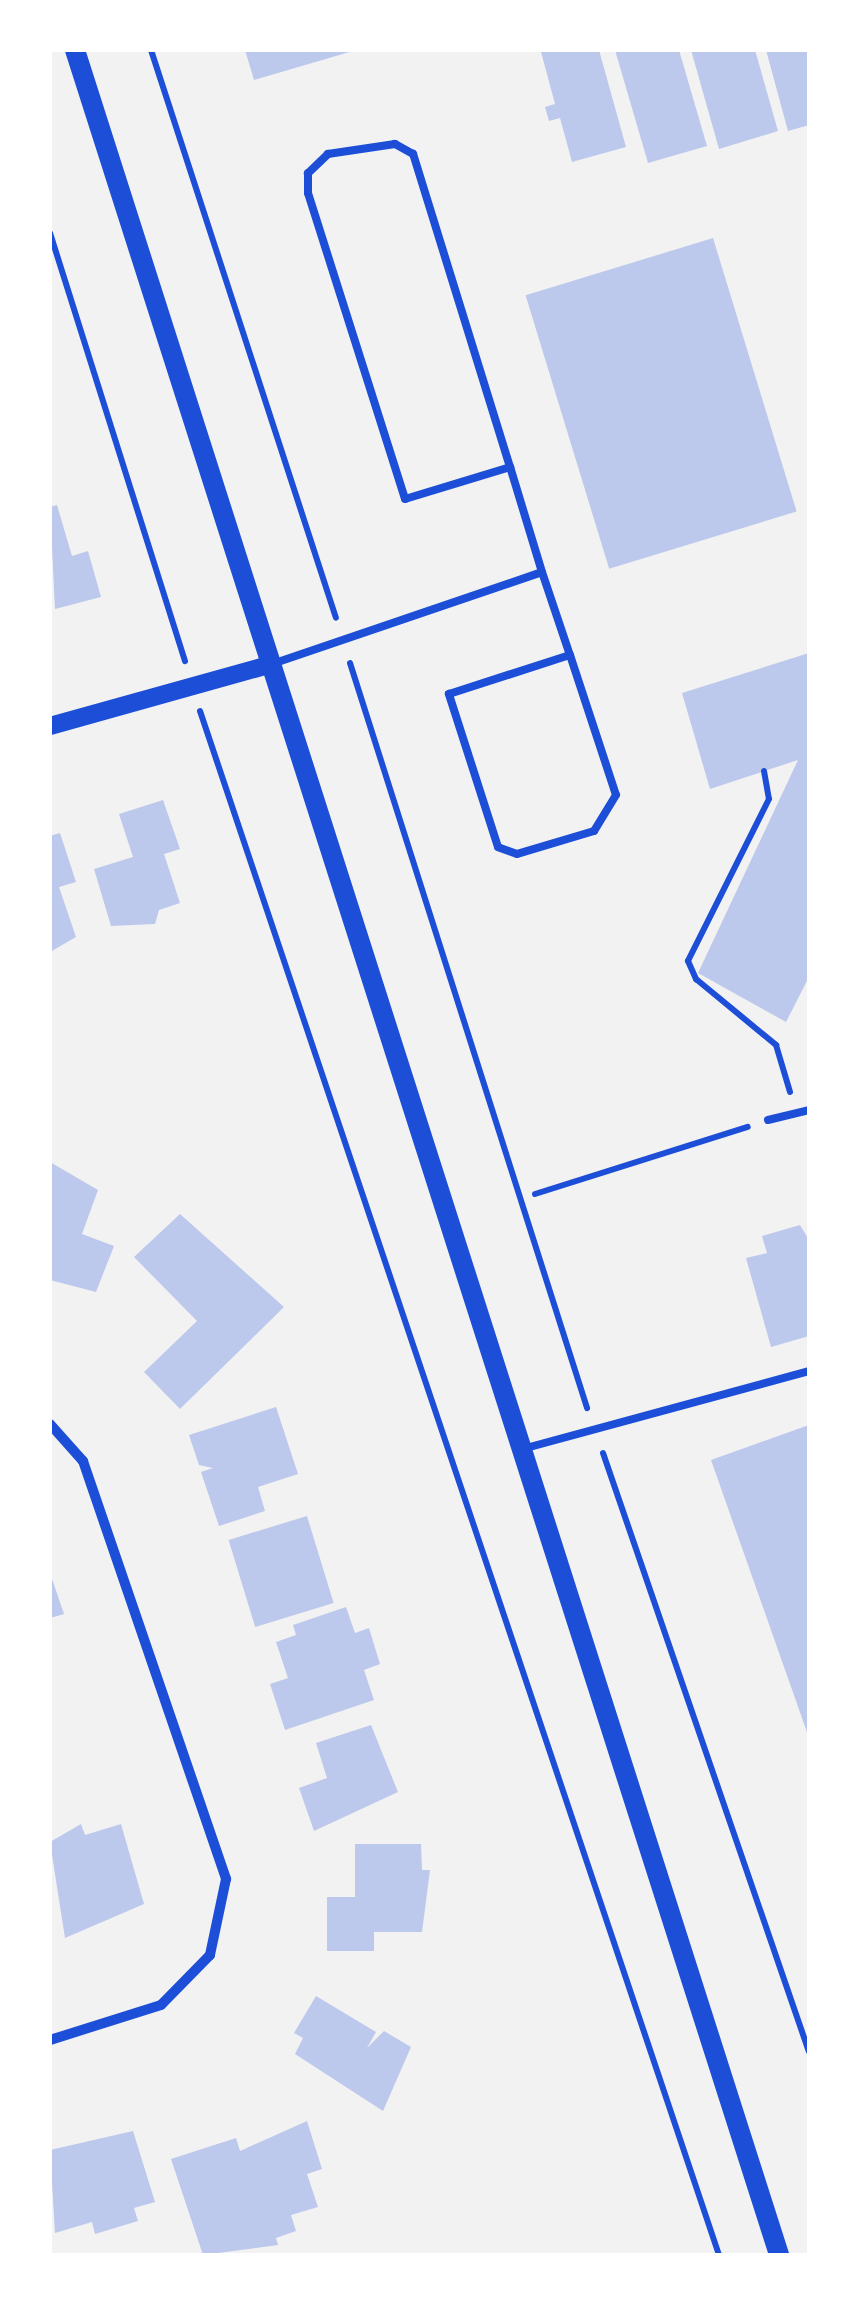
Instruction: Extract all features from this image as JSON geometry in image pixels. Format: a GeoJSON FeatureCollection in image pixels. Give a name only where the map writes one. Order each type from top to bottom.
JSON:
{"type":"FeatureCollection","features":[{"type":"Feature","properties":{"kind":"main road"},"geometry":{"type":"LineString","coordinates":[[76,50],[778,2255]]}},
{"type":"Feature","properties":{"kind":"street"},"geometry":{"type":"LineString","coordinates":[[50,726],[272,664]]}},
{"type":"Feature","properties":{"kind":"street"},"geometry":{"type":"LineString","coordinates":[[50,1424],[83,1462],[226,1880],[210,1955],[161,2005],[50,2040]]}},
{"type":"Feature","properties":{"kind":"lane"},"geometry":{"type":"LineString","coordinates":[[510,467],[405,499],[308,193],[308,173],[328,154],[378,144],[413,154],[510,467],[542,572],[570,655],[616,795],[610,816],[594,832],[517,854],[498,846],[449,694],[570,655]]}},
{"type":"Feature","properties":{"kind":"lane"},"geometry":{"type":"LineString","coordinates":[[272,664],[542,572]]}},
{"type":"Feature","properties":{"kind":"lane"},"geometry":{"type":"LineString","coordinates":[[768,1120],[809,1110]]}},
{"type":"Feature","properties":{"kind":"lane"},"geometry":{"type":"LineString","coordinates":[[522,1449],[809,1370]]}},
{"type":"Feature","properties":{"kind":"path"},"geometry":{"type":"LineString","coordinates":[[151,50],[322,574]]}},
{"type":"Feature","properties":{"kind":"path"},"geometry":{"type":"LineString","coordinates":[[50,233],[167,603]]}},
{"type":"Feature","properties":{"kind":"path"},"geometry":{"type":"LineString","coordinates":[[356,682],[594,1430],[679,1653],[809,2052]]}},
{"type":"Feature","properties":{"kind":"path"},"geometry":{"type":"LineString","coordinates":[[215,758],[720,2255]]}},
{"type":"Feature","properties":{"kind":"path"},"geometry":{"type":"LineString","coordinates":[[764,772],[769,799],[688,961],[696,979],[776,1044],[796,1113]]}},
{"type":"Feature","properties":{"kind":"path"},"geometry":{"type":"LineString","coordinates":[[534,1194],[768,1120]]}},
{"type":"Feature","properties":{"kind":"building"},"geometry":{"type":"Polygon","coordinates":[[[245,50],[353,50],[353,51],[254,80],[245,50]]]}},
{"type":"Feature","properties":{"kind":"building"},"geometry":{"type":"Polygon","coordinates":[[[599,50],[626,147],[572,162],[560,118],[549,121],[545,107],[555,104],[541,52],[599,50]]]}},
{"type":"Feature","properties":{"kind":"building"},"geometry":{"type":"Polygon","coordinates":[[[615,50],[679,50],[707,146],[648,163],[615,50]]]}},
{"type":"Feature","properties":{"kind":"building"},"geometry":{"type":"Polygon","coordinates":[[[691,50],[755,50],[778,131],[719,149],[691,50]]]}},
{"type":"Feature","properties":{"kind":"building"},"geometry":{"type":"Polygon","coordinates":[[[766,50],[809,50],[809,125],[788,131],[766,50]]]}},
{"type":"Feature","properties":{"kind":"building"},"geometry":{"type":"Polygon","coordinates":[[[713,238],[797,512],[609,569],[526,295],[713,238]]]}},
{"type":"Feature","properties":{"kind":"building"},"geometry":{"type":"Polygon","coordinates":[[[57,505],[72,556],[88,551],[101,597],[55,609],[50,507],[57,505]]]}},
{"type":"Feature","properties":{"kind":"building"},"geometry":{"type":"Polygon","coordinates":[[[809,653],[809,977],[786,1022],[698,973],[798,760],[710,789],[682,693],[809,653]]]}},
{"type":"Feature","properties":{"kind":"building"},"geometry":{"type":"Polygon","coordinates":[[[163,800],[180,849],[164,854],[180,903],[159,910],[155,924],[111,926],[94,869],[133,857],[119,814],[163,800]]]}},
{"type":"Feature","properties":{"kind":"building"},"geometry":{"type":"Polygon","coordinates":[[[60,833],[76,882],[59,887],[76,937],[50,952],[50,836],[60,833]]]}},
{"type":"Feature","properties":{"kind":"building"},"geometry":{"type":"Polygon","coordinates":[[[50,1162],[98,1190],[82,1234],[114,1246],[96,1292],[50,1280],[50,1162]]]}},
{"type":"Feature","properties":{"kind":"building"},"geometry":{"type":"Polygon","coordinates":[[[180,1214],[284,1307],[180,1409],[144,1372],[197,1321],[134,1257],[180,1214]]]}},
{"type":"Feature","properties":{"kind":"building"},"geometry":{"type":"Polygon","coordinates":[[[800,1225],[809,1240],[809,1336],[771,1347],[746,1258],[767,1253],[762,1236],[800,1225]]]}},
{"type":"Feature","properties":{"kind":"building"},"geometry":{"type":"Polygon","coordinates":[[[276,1407],[298,1474],[258,1487],[265,1511],[219,1526],[201,1472],[213,1468],[199,1465],[189,1435],[276,1407]]]}},
{"type":"Feature","properties":{"kind":"building"},"geometry":{"type":"Polygon","coordinates":[[[809,1425],[809,1734],[808,1735],[711,1460],[809,1425]]]}},
{"type":"Feature","properties":{"kind":"building"},"geometry":{"type":"Polygon","coordinates":[[[307,1516],[334,1603],[255,1627],[229,1540],[307,1516]]]}},
{"type":"Feature","properties":{"kind":"building"},"geometry":{"type":"Polygon","coordinates":[[[50,1573],[64,1614],[50,1618],[50,1573]]]}},
{"type":"Feature","properties":{"kind":"building"},"geometry":{"type":"Polygon","coordinates":[[[346,1607],[355,1633],[369,1628],[380,1664],[364,1670],[374,1700],[285,1730],[270,1684],[288,1678],[276,1642],[296,1635],[293,1625],[346,1607]]]}},
{"type":"Feature","properties":{"kind":"building"},"geometry":{"type":"Polygon","coordinates":[[[371,1725],[398,1792],[314,1831],[299,1788],[327,1778],[316,1743],[371,1725]]]}},
{"type":"Feature","properties":{"kind":"building"},"geometry":{"type":"Polygon","coordinates":[[[81,1824],[85,1835],[121,1824],[144,1904],[65,1938],[50,1842],[81,1824]]]}},
{"type":"Feature","properties":{"kind":"building"},"geometry":{"type":"Polygon","coordinates":[[[355,1844],[421,1844],[422,1870],[430,1870],[422,1932],[374,1932],[374,1951],[327,1951],[327,1897],[355,1897],[355,1844]]]}},
{"type":"Feature","properties":{"kind":"building"},"geometry":{"type":"Polygon","coordinates":[[[316,1996],[376,2032],[367,2048],[384,2031],[411,2047],[383,2111],[295,2054],[303,2038],[294,2033],[316,1996]]]}},
{"type":"Feature","properties":{"kind":"building"},"geometry":{"type":"Polygon","coordinates":[[[307,2121],[322,2169],[307,2174],[318,2207],[291,2215],[296,2231],[276,2238],[278,2245],[203,2255],[171,2159],[236,2138],[240,2151],[307,2121]]]}},
{"type":"Feature","properties":{"kind":"building"},"geometry":{"type":"Polygon","coordinates":[[[133,2131],[155,2202],[134,2208],[138,2221],[95,2234],[92,2222],[55,2233],[50,2150],[133,2131]]]}}]}
